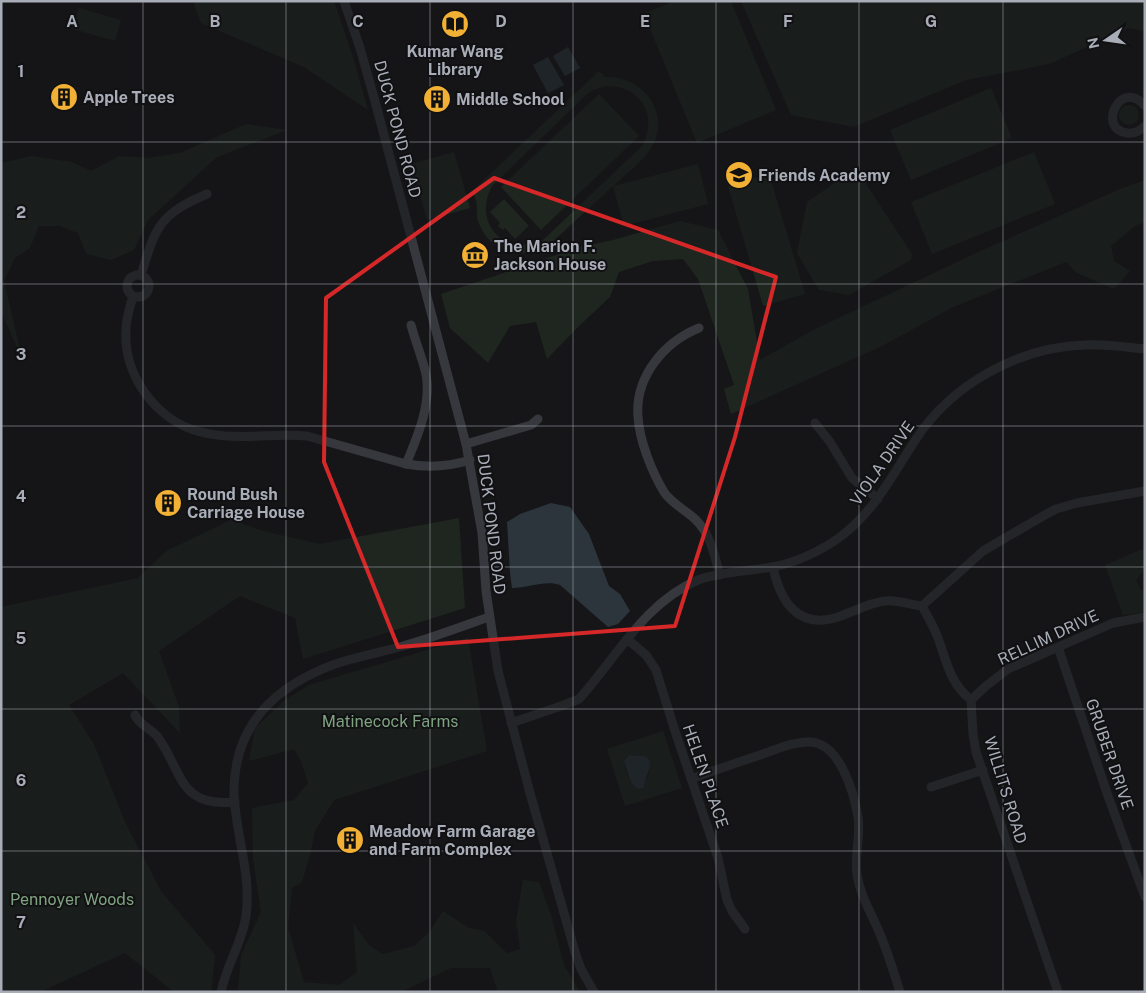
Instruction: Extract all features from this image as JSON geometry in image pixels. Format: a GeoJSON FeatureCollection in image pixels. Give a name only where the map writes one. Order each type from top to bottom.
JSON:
{"type":"FeatureCollection","features":[{"type":"Feature","properties":{"kind":"street","name":"DUCK POND ROAD"},"geometry":{"type":"LineString","coordinates":[[344,1],[358,40],[376,105],[470,460],[482,533],[489,617],[498,671],[511,723],[581,969],[594,992]]}},
{"type":"Feature","properties":{"kind":"street"},"geometry":{"type":"LineString","coordinates":[[1144,128],[1135,133],[1123,132],[1114,124],[1112,112],[1118,102],[1128,97],[1140,100],[1145,106]]}},
{"type":"Feature","properties":{"kind":"street"},"geometry":{"type":"LineString","coordinates":[[141,275],[153,237],[167,217],[184,204],[207,194]]}},
{"type":"Feature","properties":{"kind":"street"},"geometry":{"type":"LineString","coordinates":[[141,275],[148,281],[148,290],[143,296],[134,296],[128,291],[127,284],[130,278],[141,275]]}},
{"type":"Feature","properties":{"kind":"street"},"geometry":{"type":"LineString","coordinates":[[134,296],[125,331],[126,347],[141,388],[154,405],[168,416],[199,432],[220,435],[307,436],[406,464],[439,467],[470,460]]}},
{"type":"Feature","properties":{"kind":"street"},"geometry":{"type":"LineString","coordinates":[[406,464],[419,434],[426,401],[426,372],[411,325]]}},
{"type":"Feature","properties":{"kind":"street"},"geometry":{"type":"LineString","coordinates":[[699,328],[687,332],[669,346],[650,370],[639,399],[638,415],[642,441],[664,492],[695,519],[706,532],[720,575]]}},
{"type":"Feature","properties":{"kind":"street","name":"VIOLA DRIVE"},"geometry":{"type":"LineString","coordinates":[[511,723],[579,699],[650,611],[667,598],[696,581],[739,571],[773,567],[808,555],[829,545],[858,522],[878,499],[917,437],[935,416],[966,387],[988,373],[1037,352],[1057,348],[1100,345],[1145,349]]}},
{"type":"Feature","properties":{"kind":"street"},"geometry":{"type":"LineString","coordinates":[[466,444],[531,425],[538,419]]}},
{"type":"Feature","properties":{"kind":"street"},"geometry":{"type":"LineString","coordinates":[[815,423],[830,442],[848,473],[858,484],[878,499]]}},
{"type":"Feature","properties":{"kind":"street"},"geometry":{"type":"LineString","coordinates":[[922,606],[983,551],[1056,509],[1145,490]]}},
{"type":"Feature","properties":{"kind":"street"},"geometry":{"type":"LineString","coordinates":[[773,567],[782,597],[791,608],[802,616],[811,619],[824,620],[837,617],[886,601],[898,601],[922,606]]}},
{"type":"Feature","properties":{"kind":"street"},"geometry":{"type":"LineString","coordinates":[[922,606],[937,636],[956,684],[972,700]]}},
{"type":"Feature","properties":{"kind":"street"},"geometry":{"type":"LineString","coordinates":[[222,992],[225,973],[242,934],[246,918],[247,877],[235,802],[235,776],[245,736],[250,726],[266,705],[284,690],[316,672],[339,663],[406,645],[489,617]]}},
{"type":"Feature","properties":{"kind":"street","name":"RELLIM DRIVE"},"geometry":{"type":"LineString","coordinates":[[972,700],[1008,669],[1113,623],[1145,617]]}},
{"type":"Feature","properties":{"kind":"street","name":"HELEN PLACE"},"geometry":{"type":"LineString","coordinates":[[627,640],[646,656],[656,670],[718,858],[727,900],[732,911],[745,929]]}},
{"type":"Feature","properties":{"kind":"street","name":"GRUBER DRIVE"},"geometry":{"type":"LineString","coordinates":[[1058,647],[1108,796],[1145,897]]}},
{"type":"Feature","properties":{"kind":"street","name":"WILLITS ROAD"},"geometry":{"type":"LineString","coordinates":[[972,700],[975,743],[1058,992]]}},
{"type":"Feature","properties":{"kind":"street"},"geometry":{"type":"LineString","coordinates":[[135,715],[140,723],[156,735],[176,774],[191,793],[200,799],[210,802],[235,802]]}},
{"type":"Feature","properties":{"kind":"street"},"geometry":{"type":"LineString","coordinates":[[691,779],[804,742],[812,742],[830,749],[838,759],[844,772],[858,817],[860,836],[856,866],[860,890],[881,936],[900,992]]}},
{"type":"Feature","properties":{"kind":"street"},"geometry":{"type":"LineString","coordinates":[[931,787],[983,770]]}},
{"type":"Feature","properties":{"kind":"highlighted area"},"geometry":{"type":"Polygon","coordinates":[[[494,178],[776,277],[735,437],[675,626],[398,647],[324,462],[326,298],[494,178]]]}},
{"type":"Feature","properties":{"kind":"green space"},"geometry":{"type":"Polygon","coordinates":[[[193,1],[334,1],[368,110],[304,67],[201,23],[193,1]]]}},
{"type":"Feature","properties":{"kind":"green space"},"geometry":{"type":"Polygon","coordinates":[[[674,1],[731,1],[776,110],[697,143],[644,14],[674,1]]]}},
{"type":"Feature","properties":{"kind":"green space"},"geometry":{"type":"Polygon","coordinates":[[[741,1],[1145,1],[1145,31],[1128,28],[1052,63],[966,80],[854,127],[791,115],[741,1]]]}},
{"type":"Feature","properties":{"kind":"green space"},"geometry":{"type":"Polygon","coordinates":[[[79,8],[121,20],[115,41],[73,29],[79,8]]]}},
{"type":"Feature","properties":{"kind":"green space"},"geometry":{"type":"Polygon","coordinates":[[[599,71],[605,77],[619,78],[643,90],[651,100],[658,124],[656,138],[649,151],[614,186],[698,164],[708,204],[624,226],[613,186],[547,247],[537,251],[516,253],[497,246],[483,232],[478,221],[477,205],[471,192],[599,71]],[[605,86],[591,91],[492,186],[487,200],[486,213],[489,224],[496,234],[505,241],[516,244],[529,244],[543,240],[642,146],[647,134],[647,113],[637,96],[628,90],[605,86]]]}},
{"type":"Feature","properties":{"kind":"green space"},"geometry":{"type":"Polygon","coordinates":[[[991,88],[1012,138],[911,180],[890,130],[991,88]]]}},
{"type":"Feature","properties":{"kind":"green space"},"geometry":{"type":"Polygon","coordinates":[[[599,94],[639,136],[541,230],[501,187],[599,94]]]}},
{"type":"Feature","properties":{"kind":"green space"},"geometry":{"type":"Polygon","coordinates":[[[1129,105],[1136,108],[1139,115],[1136,122],[1129,125],[1122,122],[1119,115],[1122,108],[1129,105]]]}},
{"type":"Feature","properties":{"kind":"green space"},"geometry":{"type":"Polygon","coordinates":[[[246,124],[287,130],[217,157],[148,220],[134,250],[111,260],[86,254],[78,233],[60,226],[39,226],[30,248],[15,258],[4,281],[22,358],[1,312],[1,163],[31,156],[72,162],[91,171],[119,156],[148,158],[180,153],[246,124]]]}},
{"type":"Feature","properties":{"kind":"green space"},"geometry":{"type":"Polygon","coordinates":[[[454,152],[470,208],[427,220],[411,164],[454,152]]]}},
{"type":"Feature","properties":{"kind":"green space"},"geometry":{"type":"Polygon","coordinates":[[[1034,152],[1055,204],[932,254],[911,202],[1034,152]]]}},
{"type":"Feature","properties":{"kind":"green space"},"geometry":{"type":"Polygon","coordinates":[[[769,174],[805,294],[763,306],[728,186],[769,174]]]}},
{"type":"Feature","properties":{"kind":"green space"},"geometry":{"type":"Polygon","coordinates":[[[1145,180],[1145,222],[1135,226],[1111,246],[1114,261],[1130,271],[1114,289],[1077,273],[1066,262],[953,307],[882,346],[731,414],[724,389],[734,385],[698,279],[683,259],[653,261],[619,272],[610,297],[547,359],[536,322],[510,326],[488,363],[450,328],[441,294],[580,247],[613,240],[680,221],[718,230],[748,289],[760,360],[811,331],[974,254],[1120,189],[1145,180]]]}},
{"type":"Feature","properties":{"kind":"green space"},"geometry":{"type":"Polygon","coordinates":[[[864,181],[912,254],[911,260],[849,295],[819,290],[797,253],[807,202],[836,182],[864,181]]]}},
{"type":"Feature","properties":{"kind":"green space"},"geometry":{"type":"Polygon","coordinates":[[[504,199],[529,226],[515,239],[505,228],[503,230],[498,226],[500,223],[490,212],[504,199]]]}},
{"type":"Feature","properties":{"kind":"green space","name":"Pennoyer Woods"},"geometry":{"type":"Polygon","coordinates":[[[459,518],[465,608],[303,659],[295,618],[240,596],[159,651],[179,707],[180,733],[123,673],[69,705],[94,744],[125,822],[161,891],[215,955],[211,992],[174,992],[125,953],[40,992],[1,992],[1,607],[138,578],[166,551],[231,520],[263,531],[319,544],[459,518]]]}},
{"type":"Feature","properties":{"kind":"green space"},"geometry":{"type":"Polygon","coordinates":[[[1145,548],[1145,569],[1136,580],[1141,590],[1145,591],[1145,612],[1123,615],[1105,565],[1145,548]]]}},
{"type":"Feature","properties":{"kind":"green space","name":"Matinecock Farms"},"geometry":{"type":"Polygon","coordinates":[[[468,638],[487,751],[334,800],[315,831],[302,882],[292,888],[288,928],[304,982],[339,985],[357,972],[353,923],[370,946],[383,954],[414,946],[430,931],[443,911],[469,928],[484,931],[507,953],[520,949],[516,921],[523,880],[539,882],[551,915],[564,965],[580,992],[498,992],[490,968],[451,968],[401,992],[238,992],[241,955],[261,912],[253,859],[252,808],[294,800],[308,783],[301,761],[294,749],[249,761],[255,728],[285,700],[309,685],[468,638]]]}},
{"type":"Feature","properties":{"kind":"green space"},"geometry":{"type":"Polygon","coordinates":[[[663,731],[682,788],[625,806],[607,749],[663,731]],[[629,755],[624,761],[628,777],[647,780],[650,766],[644,756],[629,755]]]}},
{"type":"Feature","properties":{"kind":"shaded area"},"geometry":{"type":"Polygon","coordinates":[[[568,47],[580,68],[565,76],[553,56],[568,47]]]}},
{"type":"Feature","properties":{"kind":"shaded area"},"geometry":{"type":"Polygon","coordinates":[[[548,57],[564,85],[548,93],[533,65],[548,57]]]}},
{"type":"Feature","properties":{"kind":"shaded area"},"geometry":{"type":"Polygon","coordinates":[[[551,503],[570,507],[589,534],[609,586],[620,594],[630,611],[618,624],[608,627],[560,585],[549,583],[512,588],[507,522],[520,514],[551,503]]]}},
{"type":"Feature","properties":{"kind":"shaded area"},"geometry":{"type":"Polygon","coordinates":[[[629,755],[644,756],[649,759],[650,766],[643,788],[638,789],[630,780],[624,761],[629,755]]]}},
{"type":"Feature","properties":{"kind":"place","name":"Kumar Wang Library"},"geometry":{"type":"Point","coordinates":[455,24]}},
{"type":"Feature","properties":{"kind":"place","name":"Apple Trees"},"geometry":{"type":"Point","coordinates":[64,97]}},
{"type":"Feature","properties":{"kind":"place","name":"Middle School"},"geometry":{"type":"Point","coordinates":[437,99]}},
{"type":"Feature","properties":{"kind":"place","name":"Friends Academy"},"geometry":{"type":"Point","coordinates":[739,175]}},
{"type":"Feature","properties":{"kind":"place","name":"The Marion F. Jackson House"},"geometry":{"type":"Point","coordinates":[475,255]}},
{"type":"Feature","properties":{"kind":"place","name":"Round Bush Carriage House"},"geometry":{"type":"Point","coordinates":[168,503]}},
{"type":"Feature","properties":{"kind":"place","name":"Meadow Farm Garage and Farm Complex"},"geometry":{"type":"Point","coordinates":[350,840]}}]}
